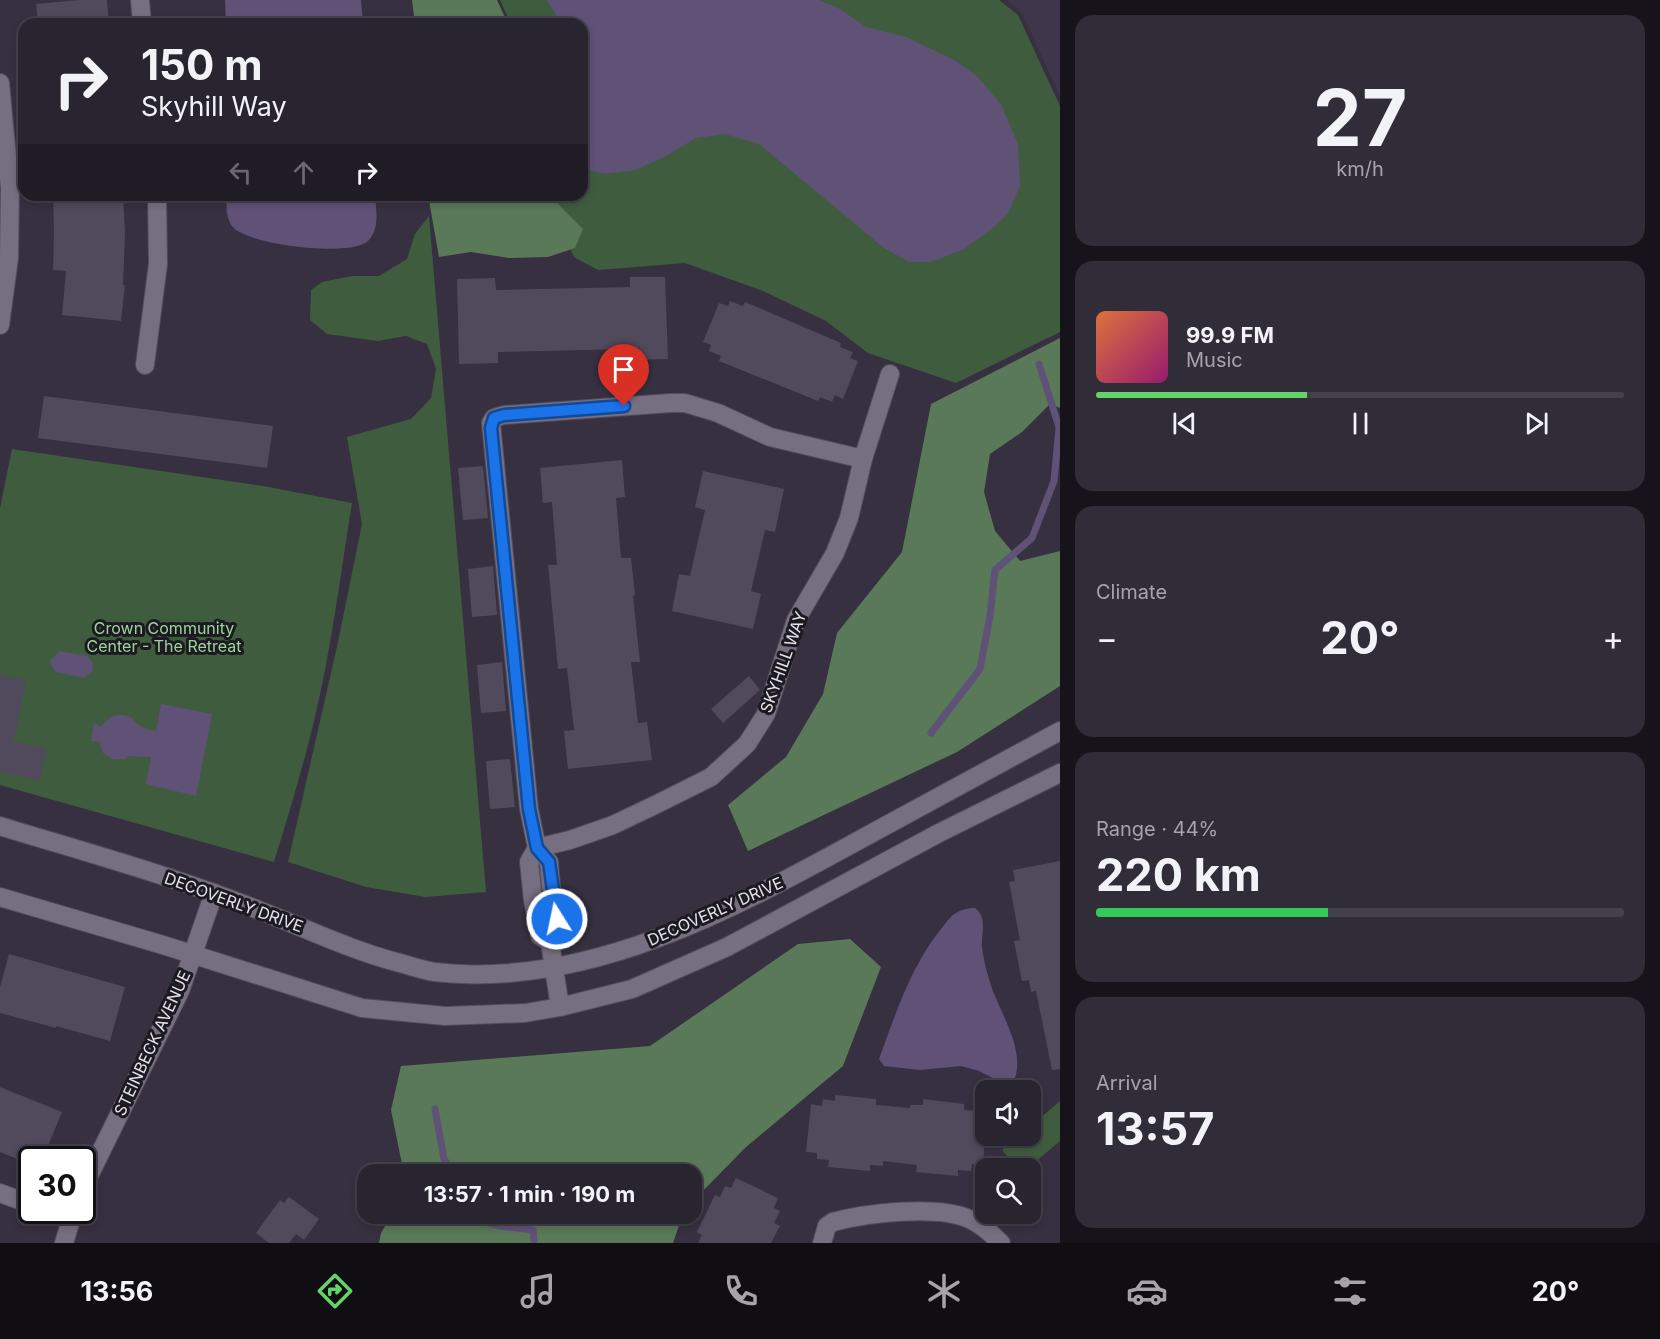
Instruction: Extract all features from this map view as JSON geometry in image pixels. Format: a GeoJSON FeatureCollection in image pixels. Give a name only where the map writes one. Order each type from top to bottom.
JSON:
{"type":"FeatureCollection","features":[{"type":"Feature","properties":{"kind":"street"},"geometry":{"type":"LineString","coordinates":[[140,0],[142,18]]}},
{"type":"Feature","properties":{"kind":"street"},"geometry":{"type":"LineString","coordinates":[[0,83],[10,200],[9,258],[0,325]]}},
{"type":"Feature","properties":{"kind":"street"},"geometry":{"type":"LineString","coordinates":[[145,365],[158,264],[157,201]]}},
{"type":"Feature","properties":{"kind":"street","name":"SKYHILL WAY"},"geometry":{"type":"LineString","coordinates":[[537,848],[570,840],[613,825],[657,804],[711,777],[747,744],[766,714],[796,620],[835,553],[849,518],[863,459],[890,374]]}},
{"type":"Feature","properties":{"kind":"street"},"geometry":{"type":"LineString","coordinates":[[560,1007],[550,942],[540,936],[533,900],[529,862],[537,848],[529,809],[491,428],[494,418],[504,415],[685,404],[718,413],[770,437],[863,459]]}},
{"type":"Feature","properties":{"kind":"street","name":"DECOVERLY DRIVE"},"geometry":{"type":"LineString","coordinates":[[0,826],[183,881],[375,957],[432,972],[489,975],[554,967],[590,959],[646,942],[716,914],[815,865],[1060,731]]}},
{"type":"Feature","properties":{"kind":"street"},"geometry":{"type":"LineString","coordinates":[[998,765],[1015,794]]}},
{"type":"Feature","properties":{"kind":"street","name":"DECOVERLY DRIVE"},"geometry":{"type":"LineString","coordinates":[[0,897],[193,954],[362,1008],[445,1016],[525,1013],[560,1007],[632,989],[727,947],[830,890],[1060,773]]}},
{"type":"Feature","properties":{"kind":"street","name":"STEINBECK AVENUE"},"geometry":{"type":"LineString","coordinates":[[96,1161],[180,990],[214,894]]}},
{"type":"Feature","properties":{"kind":"street"},"geometry":{"type":"LineString","coordinates":[[0,1193],[18,1200]]}},
{"type":"Feature","properties":{"kind":"street"},"geometry":{"type":"LineString","coordinates":[[822,1243],[827,1226],[833,1222],[889,1213],[933,1211],[967,1218],[1001,1243]]}},
{"type":"Feature","properties":{"kind":"street"},"geometry":{"type":"LineString","coordinates":[[64,1243],[69,1224]]}},
{"type":"Feature","properties":{"kind":"shaded area"},"geometry":{"type":"Polygon","coordinates":[[[225,0],[361,0],[362,18],[226,18],[225,0]]]}},
{"type":"Feature","properties":{"kind":"shaded area"},"geometry":{"type":"Polygon","coordinates":[[[547,0],[819,0],[840,9],[866,27],[906,37],[956,61],[978,77],[1001,104],[1018,144],[1020,186],[1008,213],[994,227],[964,249],[931,262],[909,262],[884,248],[759,144],[725,134],[696,138],[636,170],[605,174],[589,170],[588,18],[558,18],[547,0]]]}},
{"type":"Feature","properties":{"kind":"shaded area"},"geometry":{"type":"Polygon","coordinates":[[[1007,0],[1060,0],[1060,96],[1022,13],[1007,0]]]}},
{"type":"Feature","properties":{"kind":"shaded area"},"geometry":{"type":"Polygon","coordinates":[[[227,201],[375,201],[376,224],[369,240],[359,245],[323,249],[300,247],[278,244],[242,233],[232,226],[227,211],[227,201]]]}},
{"type":"Feature","properties":{"kind":"shaded area"},"geometry":{"type":"Polygon","coordinates":[[[60,651],[87,656],[93,663],[92,672],[84,678],[56,672],[51,665],[51,660],[60,651]]]}},
{"type":"Feature","properties":{"kind":"shaded area"},"geometry":{"type":"Polygon","coordinates":[[[161,704],[212,714],[196,796],[146,784],[151,757],[128,756],[125,759],[112,759],[103,753],[99,741],[91,741],[94,723],[101,727],[112,717],[120,715],[133,719],[146,729],[156,731],[161,704]]]}},
{"type":"Feature","properties":{"kind":"shaded area"},"geometry":{"type":"Polygon","coordinates":[[[975,908],[983,921],[982,947],[988,975],[1015,1046],[1017,1072],[1014,1080],[996,1080],[979,1071],[961,1066],[920,1070],[884,1066],[879,1059],[912,975],[930,943],[952,916],[975,908]]]}},
{"type":"Feature","properties":{"kind":"green space"},"geometry":{"type":"Polygon","coordinates":[[[412,0],[497,0],[505,18],[414,18],[412,0]]]}},
{"type":"Feature","properties":{"kind":"green space"},"geometry":{"type":"Polygon","coordinates":[[[500,0],[999,0],[1018,15],[1060,106],[1060,332],[956,383],[868,353],[826,321],[763,291],[685,263],[598,270],[574,257],[548,201],[588,201],[588,18],[508,18],[500,0]]]}},
{"type":"Feature","properties":{"kind":"green space"},"geometry":{"type":"Polygon","coordinates":[[[429,201],[557,201],[583,229],[575,248],[548,257],[509,258],[471,252],[439,257],[429,201]]]}},
{"type":"Feature","properties":{"kind":"green space"},"geometry":{"type":"Polygon","coordinates":[[[429,216],[486,892],[425,897],[366,887],[288,862],[362,524],[347,437],[411,419],[431,398],[436,369],[427,344],[406,336],[378,341],[327,334],[310,320],[311,290],[322,282],[352,276],[379,276],[407,259],[415,234],[429,216]]]}},
{"type":"Feature","properties":{"kind":"green space"},"geometry":{"type":"Polygon","coordinates":[[[1060,338],[1060,408],[1050,404],[1022,432],[990,454],[984,492],[995,531],[1020,561],[1060,551],[1060,686],[957,752],[748,851],[728,805],[786,757],[823,694],[837,633],[902,552],[931,404],[1060,338]]]}},
{"type":"Feature","properties":{"kind":"green space","name":"Crown Community Center - The Retreat"},"geometry":{"type":"Polygon","coordinates":[[[12,449],[263,486],[352,503],[319,698],[274,862],[0,785],[0,508],[12,449]]]}},
{"type":"Feature","properties":{"kind":"green space"},"geometry":{"type":"Polygon","coordinates":[[[850,939],[881,967],[843,1066],[746,1147],[702,1192],[702,1164],[402,1164],[391,1110],[401,1066],[650,1046],[798,944],[850,939]]]}},
{"type":"Feature","properties":{"kind":"green space"},"geometry":{"type":"Polygon","coordinates":[[[1060,1101],[1060,1141],[1040,1158],[1009,1158],[1002,1150],[1007,1146],[1041,1146],[1041,1117],[1060,1101]]]}},
{"type":"Feature","properties":{"kind":"green space"},"geometry":{"type":"Polygon","coordinates":[[[386,1224],[680,1224],[673,1243],[379,1243],[386,1224]]]}},
{"type":"Feature","properties":{"kind":"building"},"geometry":{"type":"Polygon","coordinates":[[[107,0],[108,18],[37,18],[36,4],[107,0]]]}},
{"type":"Feature","properties":{"kind":"building"},"geometry":{"type":"Polygon","coordinates":[[[53,201],[123,201],[125,234],[123,285],[125,285],[121,321],[62,315],[66,271],[53,270],[53,201]]]}},
{"type":"Feature","properties":{"kind":"building"},"geometry":{"type":"Polygon","coordinates":[[[630,277],[665,277],[668,359],[631,360],[631,349],[498,352],[498,363],[459,364],[457,279],[495,278],[496,290],[630,287],[630,277]]]}},
{"type":"Feature","properties":{"kind":"building"},"geometry":{"type":"Polygon","coordinates":[[[730,301],[743,306],[745,302],[841,343],[840,347],[853,352],[850,358],[858,361],[843,399],[835,395],[832,402],[820,397],[818,401],[719,361],[721,356],[709,351],[711,345],[703,342],[719,303],[728,306],[730,301]]]}},
{"type":"Feature","properties":{"kind":"building"},"geometry":{"type":"Polygon","coordinates":[[[44,396],[273,426],[267,468],[38,438],[44,396]]]}},
{"type":"Feature","properties":{"kind":"building"},"geometry":{"type":"Polygon","coordinates":[[[622,460],[625,497],[616,498],[621,558],[631,558],[640,662],[631,662],[638,723],[647,722],[652,760],[568,769],[564,731],[574,730],[567,668],[558,669],[548,565],[557,565],[552,502],[543,503],[540,468],[622,460]]]}},
{"type":"Feature","properties":{"kind":"building"},"geometry":{"type":"Polygon","coordinates":[[[483,466],[488,518],[463,520],[458,468],[483,466]]]}},
{"type":"Feature","properties":{"kind":"building"},"geometry":{"type":"Polygon","coordinates":[[[703,471],[784,489],[775,532],[765,530],[751,591],[761,594],[753,629],[672,611],[679,574],[690,576],[705,510],[695,507],[703,471]]]}},
{"type":"Feature","properties":{"kind":"building"},"geometry":{"type":"Polygon","coordinates":[[[493,566],[497,615],[472,617],[468,569],[493,566]]]}},
{"type":"Feature","properties":{"kind":"building"},"geometry":{"type":"Polygon","coordinates":[[[502,662],[506,711],[481,713],[477,665],[502,662]]]}},
{"type":"Feature","properties":{"kind":"building"},"geometry":{"type":"Polygon","coordinates":[[[0,675],[26,680],[14,742],[46,748],[40,780],[0,772],[0,675]]]}},
{"type":"Feature","properties":{"kind":"building"},"geometry":{"type":"Polygon","coordinates":[[[749,676],[760,690],[723,723],[711,709],[749,676]]]}},
{"type":"Feature","properties":{"kind":"building"},"geometry":{"type":"Polygon","coordinates":[[[510,759],[515,807],[490,809],[486,761],[510,759]]]}},
{"type":"Feature","properties":{"kind":"building"},"geometry":{"type":"Polygon","coordinates":[[[1060,861],[1060,1069],[1052,1070],[1036,991],[1031,992],[1029,980],[1022,981],[1014,941],[1020,940],[1009,882],[1015,881],[1013,870],[1060,861]]]}},
{"type":"Feature","properties":{"kind":"building"},"geometry":{"type":"Polygon","coordinates":[[[9,954],[125,987],[110,1041],[0,1013],[0,987],[9,954]]]}},
{"type":"Feature","properties":{"kind":"building"},"geometry":{"type":"Polygon","coordinates":[[[0,1087],[62,1112],[48,1146],[18,1146],[18,1159],[0,1152],[0,1087]]]}},
{"type":"Feature","properties":{"kind":"building"},"geometry":{"type":"Polygon","coordinates":[[[835,1095],[876,1099],[876,1105],[910,1108],[910,1105],[923,1105],[923,1099],[964,1104],[964,1110],[975,1111],[975,1146],[984,1146],[983,1158],[975,1158],[975,1164],[972,1164],[971,1171],[958,1170],[958,1176],[916,1172],[917,1165],[883,1161],[883,1166],[870,1165],[870,1171],[828,1167],[829,1160],[817,1159],[817,1153],[806,1152],[811,1104],[822,1106],[823,1099],[835,1101],[835,1095]]]}},
{"type":"Feature","properties":{"kind":"building"},"geometry":{"type":"Polygon","coordinates":[[[736,1178],[778,1198],[774,1208],[780,1211],[774,1223],[780,1226],[771,1243],[698,1243],[702,1235],[697,1232],[715,1195],[720,1197],[725,1186],[731,1188],[736,1178]]]}},
{"type":"Feature","properties":{"kind":"building"},"geometry":{"type":"Polygon","coordinates":[[[289,1197],[319,1219],[304,1240],[296,1234],[289,1243],[269,1243],[256,1233],[280,1200],[284,1203],[289,1197]]]}},
{"type":"Feature","properties":{"kind":"waterway"},"geometry":{"type":"LineString","coordinates":[[931,733],[980,669],[990,616],[995,570],[1032,538],[1054,481],[1059,427],[1039,364]]}},
{"type":"Feature","properties":{"kind":"waterway"},"geometry":{"type":"LineString","coordinates":[[435,1109],[444,1159],[447,1164]]}},
{"type":"Feature","properties":{"kind":"waterway"},"geometry":{"type":"LineString","coordinates":[[492,1224],[533,1230],[534,1243]]}},
{"type":"Feature","properties":{"kind":"route"},"geometry":{"type":"LineString","coordinates":[[557,919],[549,862],[537,848],[529,809],[491,423],[494,418],[504,415],[624,406]]}}]}
